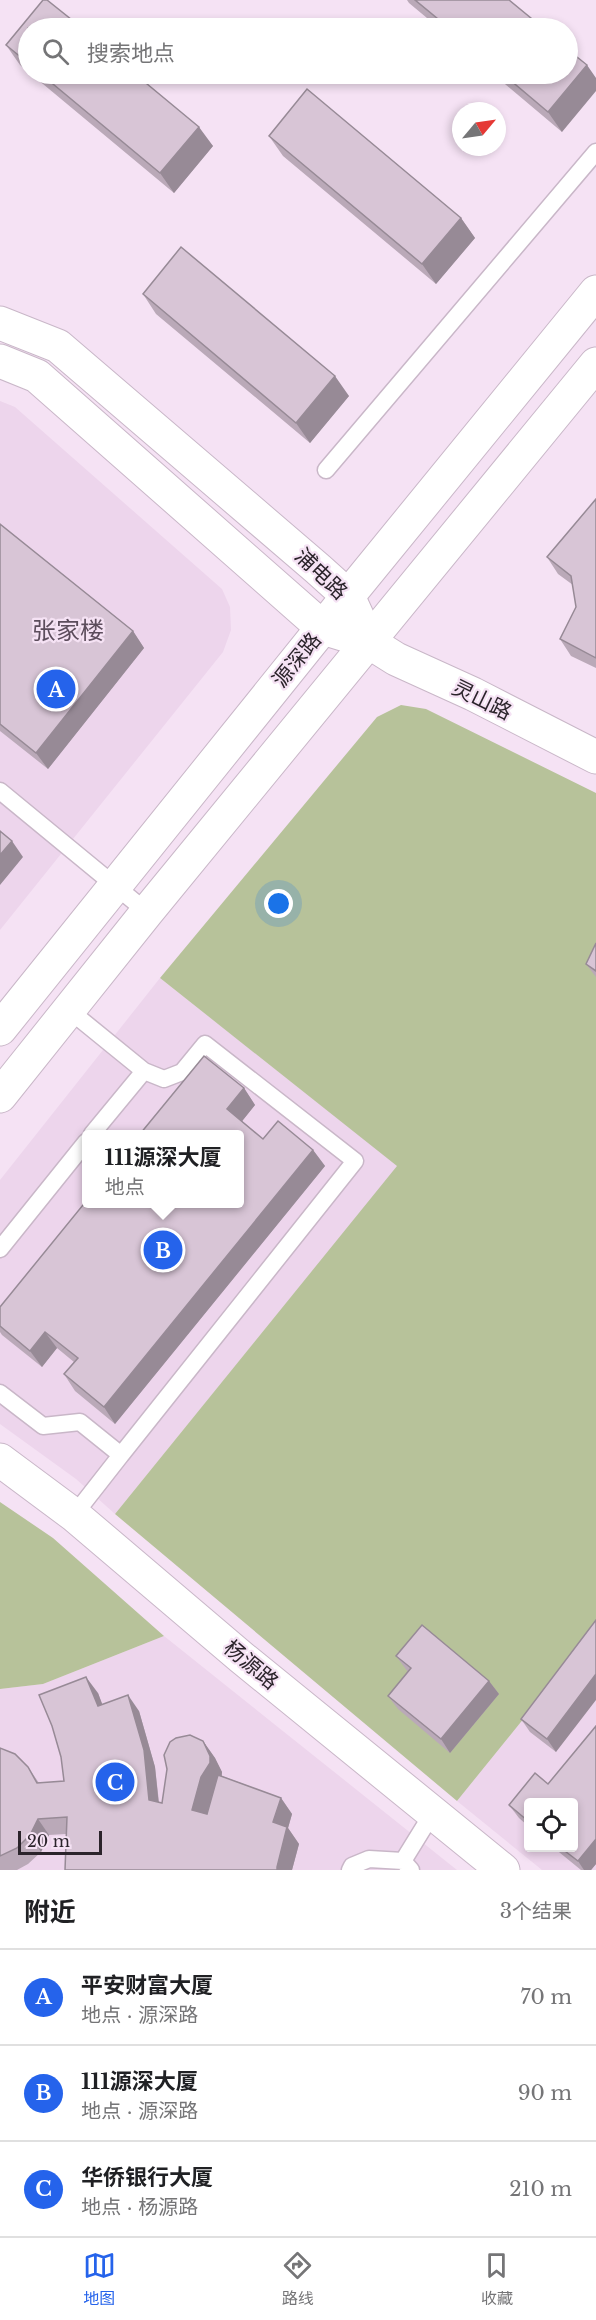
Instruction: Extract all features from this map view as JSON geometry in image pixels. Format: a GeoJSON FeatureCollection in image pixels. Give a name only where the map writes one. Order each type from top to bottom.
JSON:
{"type":"FeatureCollection","features":[{"type":"Feature","properties":{"kind":"main road","name":"源深路"},"geometry":{"type":"LineString","coordinates":[[0,1029],[596,292]]}},
{"type":"Feature","properties":{"kind":"main road","name":"浦电路"},"geometry":{"type":"LineString","coordinates":[[0,322],[58,345],[318,569],[348,596],[369,642]]}},
{"type":"Feature","properties":{"kind":"main road","name":"浦电路"},"geometry":{"type":"LineString","coordinates":[[0,361],[37,376],[323,628],[369,642]]}},
{"type":"Feature","properties":{"kind":"main road","name":"源深路"},"geometry":{"type":"LineString","coordinates":[[0,1096],[147,912],[596,364]]}},
{"type":"Feature","properties":{"kind":"main road","name":"灵山路"},"geometry":{"type":"LineString","coordinates":[[369,642],[396,659],[473,694],[596,757]]}},
{"type":"Feature","properties":{"kind":"main road","name":"杨源路"},"geometry":{"type":"LineString","coordinates":[[0,1461],[74,1515],[241,1657],[503,1870]]}},
{"type":"Feature","properties":{"kind":"lane"},"geometry":{"type":"LineString","coordinates":[[326,471],[596,152]]}},
{"type":"Feature","properties":{"kind":"lane"},"geometry":{"type":"LineString","coordinates":[[0,791],[147,912]]}},
{"type":"Feature","properties":{"kind":"lane"},"geometry":{"type":"LineString","coordinates":[[69,1010],[144,1071],[165,1079],[182,1072],[206,1044],[355,1161],[74,1515]]}},
{"type":"Feature","properties":{"kind":"lane"},"geometry":{"type":"LineString","coordinates":[[95,1130],[144,1071]]}},
{"type":"Feature","properties":{"kind":"lane"},"geometry":{"type":"LineString","coordinates":[[0,1249],[82,1148]]}},
{"type":"Feature","properties":{"kind":"lane"},"geometry":{"type":"LineString","coordinates":[[0,1394],[43,1426],[80,1422],[121,1455]]}},
{"type":"Feature","properties":{"kind":"lane"},"geometry":{"type":"LineString","coordinates":[[350,1870],[352,1866],[369,1859],[407,1866],[432,1814]]}},
{"type":"Feature","properties":{"kind":"shaded area"},"geometry":{"type":"Polygon","coordinates":[[[0,401],[15,407],[222,589],[230,607],[231,630],[223,652],[0,930],[0,401]]]}},
{"type":"Feature","properties":{"kind":"shaded area"},"geometry":{"type":"Polygon","coordinates":[[[160,978],[398,1166],[115,1514],[76,1479],[0,1424],[0,1180],[160,978]]]}},
{"type":"Feature","properties":{"kind":"shaded area"},"geometry":{"type":"Polygon","coordinates":[[[596,1629],[596,1870],[542,1870],[457,1801],[596,1629]]]}},
{"type":"Feature","properties":{"kind":"shaded area"},"geometry":{"type":"Polygon","coordinates":[[[164,1636],[457,1870],[0,1870],[0,1689],[43,1684],[164,1636]]]}},
{"type":"Feature","properties":{"kind":"green space"},"geometry":{"type":"Polygon","coordinates":[[[401,705],[426,709],[596,793],[596,1629],[457,1801],[115,1514],[397,1166],[160,978],[377,717],[401,705]]]}},
{"type":"Feature","properties":{"kind":"green space"},"geometry":{"type":"Polygon","coordinates":[[[0,1502],[53,1538],[164,1636],[43,1684],[0,1689],[0,1502]]]}},
{"type":"Feature","properties":{"kind":"building"},"geometry":{"type":"Polygon","coordinates":[[[43,0],[47,0],[70,18],[28,18],[43,0]]]}},
{"type":"Feature","properties":{"kind":"building"},"geometry":{"type":"Polygon","coordinates":[[[415,0],[509,0],[531,18],[437,18],[415,0]]]}},
{"type":"Feature","properties":{"kind":"building"},"geometry":{"type":"Polygon","coordinates":[[[18,30],[18,55],[6,45],[18,30]]]}},
{"type":"Feature","properties":{"kind":"building"},"geometry":{"type":"Polygon","coordinates":[[[578,58],[587,65],[578,76],[578,58]]]}},
{"type":"Feature","properties":{"kind":"building"},"geometry":{"type":"Polygon","coordinates":[[[53,84],[147,84],[199,127],[160,173],[53,84]]]}},
{"type":"Feature","properties":{"kind":"building"},"geometry":{"type":"Polygon","coordinates":[[[515,84],[571,84],[548,112],[515,84]]]}},
{"type":"Feature","properties":{"kind":"building"},"geometry":{"type":"Polygon","coordinates":[[[307,89],[461,218],[422,264],[269,136],[307,89]]]}},
{"type":"Feature","properties":{"kind":"building"},"geometry":{"type":"Polygon","coordinates":[[[181,247],[335,376],[296,423],[143,294],[181,247]]]}},
{"type":"Feature","properties":{"kind":"building"},"geometry":{"type":"Polygon","coordinates":[[[596,499],[596,658],[560,639],[576,607],[571,576],[547,557],[596,499]]]}},
{"type":"Feature","properties":{"kind":"building"},"geometry":{"type":"Polygon","coordinates":[[[0,524],[133,631],[36,753],[0,724],[0,524]]]}},
{"type":"Feature","properties":{"kind":"building"},"geometry":{"type":"Polygon","coordinates":[[[0,831],[12,841],[0,855],[0,831]]]}},
{"type":"Feature","properties":{"kind":"building"},"geometry":{"type":"Polygon","coordinates":[[[596,943],[596,971],[586,964],[596,943]]]}},
{"type":"Feature","properties":{"kind":"building"},"geometry":{"type":"Polygon","coordinates":[[[204,1056],[244,1088],[227,1109],[263,1139],[278,1121],[313,1150],[104,1407],[64,1374],[78,1358],[45,1332],[30,1351],[0,1326],[0,1307],[82,1206],[82,1208],[244,1208],[244,1130],[143,1130],[204,1056]]]}},
{"type":"Feature","properties":{"kind":"building"},"geometry":{"type":"Polygon","coordinates":[[[596,1620],[596,1674],[547,1739],[521,1719],[596,1620]]]}},
{"type":"Feature","properties":{"kind":"building"},"geometry":{"type":"Polygon","coordinates":[[[422,1625],[489,1681],[441,1739],[388,1696],[411,1668],[396,1656],[422,1625]]]}},
{"type":"Feature","properties":{"kind":"building"},"geometry":{"type":"Polygon","coordinates":[[[86,1677],[98,1706],[128,1695],[144,1750],[149,1800],[162,1803],[167,1769],[164,1755],[170,1742],[190,1735],[203,1741],[210,1756],[210,1763],[201,1777],[192,1810],[207,1814],[218,1775],[281,1798],[273,1822],[287,1827],[277,1870],[65,1870],[67,1817],[38,1819],[30,1835],[17,1848],[0,1856],[0,1748],[15,1754],[28,1767],[37,1783],[64,1781],[61,1757],[52,1726],[39,1695],[86,1677]]]}},
{"type":"Feature","properties":{"kind":"building"},"geometry":{"type":"Polygon","coordinates":[[[596,1726],[596,1839],[578,1861],[566,1852],[578,1852],[578,1798],[524,1798],[524,1818],[509,1805],[535,1773],[548,1784],[596,1726]]]}},
{"type":"Feature","properties":{"kind":"place","name":"平安财富大厦"},"geometry":{"type":"Point","coordinates":[56,689]}},
{"type":"Feature","properties":{"kind":"place","name":"111源深大厦"},"geometry":{"type":"Point","coordinates":[163,1250]}},
{"type":"Feature","properties":{"kind":"place","name":"华侨银行大厦"},"geometry":{"type":"Point","coordinates":[115,1782]}},
{"type":"Feature","properties":{"kind":"district","name":"张家楼"},"geometry":{"type":"Point","coordinates":[68,631]}}]}
